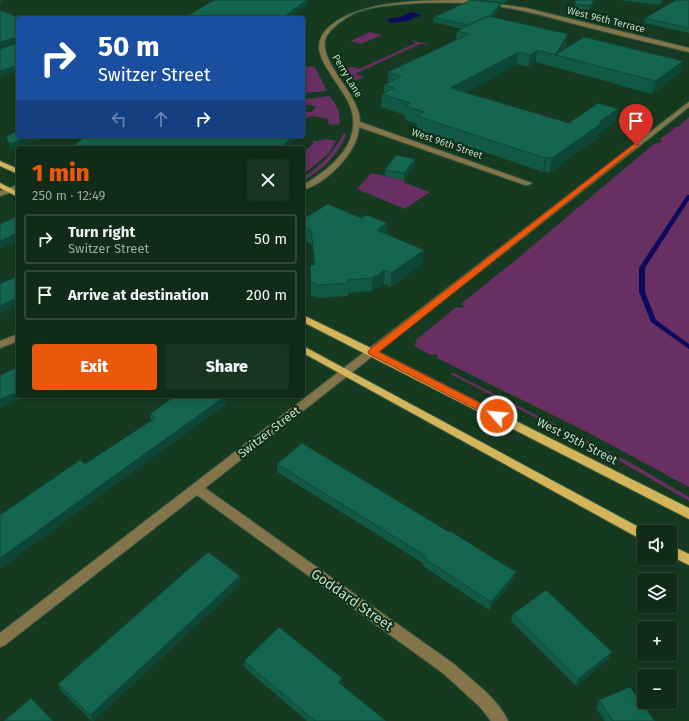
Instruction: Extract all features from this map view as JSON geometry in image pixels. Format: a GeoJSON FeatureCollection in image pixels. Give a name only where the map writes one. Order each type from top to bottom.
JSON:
{"type":"FeatureCollection","features":[{"type":"Feature","properties":{"kind":"main road"},"geometry":{"type":"LineString","coordinates":[[0,163],[16,171]]}},
{"type":"Feature","properties":{"kind":"main road"},"geometry":{"type":"LineString","coordinates":[[0,185],[16,194]]}},
{"type":"Feature","properties":{"kind":"main road","name":"West 95th Street"},"geometry":{"type":"LineString","coordinates":[[305,319],[689,514]]}},
{"type":"Feature","properties":{"kind":"main road"},"geometry":{"type":"LineString","coordinates":[[305,350],[637,532]]}},
{"type":"Feature","properties":{"kind":"main road"},"geometry":{"type":"LineString","coordinates":[[677,554],[689,560]]}},
{"type":"Feature","properties":{"kind":"street","name":"West 96th Terrace"},"geometry":{"type":"LineString","coordinates":[[398,1],[454,1],[517,7],[689,50]]}},
{"type":"Feature","properties":{"kind":"street","name":"Perry Lane"},"geometry":{"type":"LineString","coordinates":[[305,187],[321,177],[348,152],[356,136],[358,124],[354,106],[323,54],[321,45],[323,36],[341,18],[349,14],[398,1]]}},
{"type":"Feature","properties":{"kind":"street","name":"Switzer Street"},"geometry":{"type":"LineString","coordinates":[[0,641],[346,373],[689,104]]}},
{"type":"Feature","properties":{"kind":"street","name":"West 96th Street"},"geometry":{"type":"LineString","coordinates":[[358,124],[528,183]]}},
{"type":"Feature","properties":{"kind":"street"},"geometry":{"type":"LineString","coordinates":[[0,194],[16,188]]}},
{"type":"Feature","properties":{"kind":"street"},"geometry":{"type":"LineString","coordinates":[[0,345],[16,338]]}},
{"type":"Feature","properties":{"kind":"street","name":"Goddard Street"},"geometry":{"type":"LineString","coordinates":[[196,488],[449,669],[485,702],[500,721]]}},
{"type":"Feature","properties":{"kind":"shaded area"},"geometry":{"type":"Polygon","coordinates":[[[411,12],[422,15],[407,21],[390,23],[387,19],[400,17],[411,12]]]}},
{"type":"Feature","properties":{"kind":"shaded area"},"geometry":{"type":"Polygon","coordinates":[[[370,32],[382,35],[361,44],[350,41],[370,32]]]}},
{"type":"Feature","properties":{"kind":"shaded area"},"geometry":{"type":"Polygon","coordinates":[[[410,40],[431,45],[420,44],[355,74],[364,77],[362,78],[354,80],[347,79],[343,70],[345,68],[351,67],[359,69],[416,43],[410,40]]]}},
{"type":"Feature","properties":{"kind":"shaded area"},"geometry":{"type":"Polygon","coordinates":[[[305,66],[315,67],[327,91],[305,93],[305,66]]]}},
{"type":"Feature","properties":{"kind":"shaded area"},"geometry":{"type":"Polygon","coordinates":[[[330,96],[339,113],[339,125],[328,124],[329,119],[312,116],[305,119],[305,112],[312,112],[316,106],[306,105],[305,99],[330,96]]]}},
{"type":"Feature","properties":{"kind":"shaded area"},"geometry":{"type":"Polygon","coordinates":[[[689,117],[689,487],[587,432],[437,358],[437,354],[431,355],[414,346],[417,339],[455,308],[462,308],[465,306],[461,304],[654,144],[662,142],[660,139],[676,127],[682,126],[680,125],[689,117]]]}},
{"type":"Feature","properties":{"kind":"shaded area"},"geometry":{"type":"Polygon","coordinates":[[[344,133],[346,135],[345,138],[333,157],[316,173],[305,180],[305,176],[316,168],[336,146],[344,133]]]}},
{"type":"Feature","properties":{"kind":"shaded area"},"geometry":{"type":"Polygon","coordinates":[[[325,139],[336,141],[329,153],[305,173],[305,151],[314,143],[312,142],[313,141],[325,139]]]}},
{"type":"Feature","properties":{"kind":"shaded area"},"geometry":{"type":"Polygon","coordinates":[[[371,173],[404,180],[405,183],[430,192],[405,209],[357,189],[371,173]]]}},
{"type":"Feature","properties":{"kind":"shaded area"},"geometry":{"type":"Polygon","coordinates":[[[453,373],[631,463],[689,497],[689,501],[604,452],[450,374],[453,373]]]}},
{"type":"Feature","properties":{"kind":"building"},"geometry":{"type":"Polygon","coordinates":[[[214,0],[307,0],[285,16],[187,16],[214,0]]]}},
{"type":"Feature","properties":{"kind":"building"},"geometry":{"type":"Polygon","coordinates":[[[471,0],[501,3],[490,16],[468,25],[434,17],[471,0]]]}},
{"type":"Feature","properties":{"kind":"building"},"geometry":{"type":"Polygon","coordinates":[[[576,0],[594,0],[590,6],[575,4],[576,0]]]}},
{"type":"Feature","properties":{"kind":"building"},"geometry":{"type":"Polygon","coordinates":[[[676,0],[689,0],[689,28],[645,18],[676,0]]]}},
{"type":"Feature","properties":{"kind":"building"},"geometry":{"type":"Polygon","coordinates":[[[0,10],[16,17],[16,38],[0,42],[0,10]]]}},
{"type":"Feature","properties":{"kind":"building"},"geometry":{"type":"Polygon","coordinates":[[[488,16],[568,34],[555,55],[537,50],[530,55],[519,52],[450,88],[569,123],[598,103],[618,109],[599,122],[602,123],[552,158],[545,158],[417,116],[424,112],[405,106],[410,103],[382,94],[394,88],[384,85],[401,76],[388,72],[469,34],[457,31],[488,16]]]}},
{"type":"Feature","properties":{"kind":"building"},"geometry":{"type":"Polygon","coordinates":[[[584,37],[683,61],[655,81],[555,55],[584,37]]]}},
{"type":"Feature","properties":{"kind":"building"},"geometry":{"type":"Polygon","coordinates":[[[16,43],[16,66],[0,71],[0,49],[16,43]]]}},
{"type":"Feature","properties":{"kind":"building"},"geometry":{"type":"Polygon","coordinates":[[[16,131],[16,138],[26,138],[10,144],[6,137],[16,131]]]}},
{"type":"Feature","properties":{"kind":"building"},"geometry":{"type":"Polygon","coordinates":[[[84,138],[290,138],[282,146],[72,146],[84,138]]]}},
{"type":"Feature","properties":{"kind":"building"},"geometry":{"type":"Polygon","coordinates":[[[396,155],[415,159],[404,173],[385,170],[396,155]]]}},
{"type":"Feature","properties":{"kind":"building"},"geometry":{"type":"Polygon","coordinates":[[[328,204],[361,218],[367,215],[387,223],[377,230],[424,250],[391,273],[385,270],[372,278],[348,280],[348,283],[318,285],[311,282],[310,266],[315,264],[311,231],[305,228],[305,218],[328,204]]]}},
{"type":"Feature","properties":{"kind":"building"},"geometry":{"type":"Polygon","coordinates":[[[16,217],[16,234],[0,241],[0,224],[16,217]]]}},
{"type":"Feature","properties":{"kind":"building"},"geometry":{"type":"Polygon","coordinates":[[[16,277],[16,298],[0,306],[0,284],[16,277]]]}},
{"type":"Feature","properties":{"kind":"building"},"geometry":{"type":"Polygon","coordinates":[[[16,368],[16,393],[0,399],[0,375],[16,368]]]}},
{"type":"Feature","properties":{"kind":"building"},"geometry":{"type":"Polygon","coordinates":[[[172,398],[223,398],[0,558],[0,515],[80,460],[85,464],[155,418],[150,414],[172,398]]]}},
{"type":"Feature","properties":{"kind":"building"},"geometry":{"type":"Polygon","coordinates":[[[302,443],[516,572],[491,602],[424,558],[426,556],[277,464],[302,443]]]}},
{"type":"Feature","properties":{"kind":"building"},"geometry":{"type":"Polygon","coordinates":[[[208,552],[240,576],[90,715],[58,684],[208,552]]]}},
{"type":"Feature","properties":{"kind":"building"},"geometry":{"type":"Polygon","coordinates":[[[546,590],[612,652],[578,679],[513,614],[546,590]]]}},
{"type":"Feature","properties":{"kind":"building"},"geometry":{"type":"Polygon","coordinates":[[[279,627],[342,678],[338,682],[386,721],[315,721],[244,661],[279,627]]]}},
{"type":"Feature","properties":{"kind":"building"},"geometry":{"type":"Polygon","coordinates":[[[630,687],[637,697],[637,709],[646,709],[655,721],[613,721],[599,700],[630,687]]]}},
{"type":"Feature","properties":{"kind":"building"},"geometry":{"type":"Polygon","coordinates":[[[31,698],[53,721],[4,721],[31,698]]]}},
{"type":"Feature","properties":{"kind":"waterway"},"geometry":{"type":"LineString","coordinates":[[689,196],[642,268],[642,292],[653,321],[689,347]]}},
{"type":"Feature","properties":{"kind":"route"},"geometry":{"type":"LineString","coordinates":[[497,416],[372,352],[636,145]]}}]}
